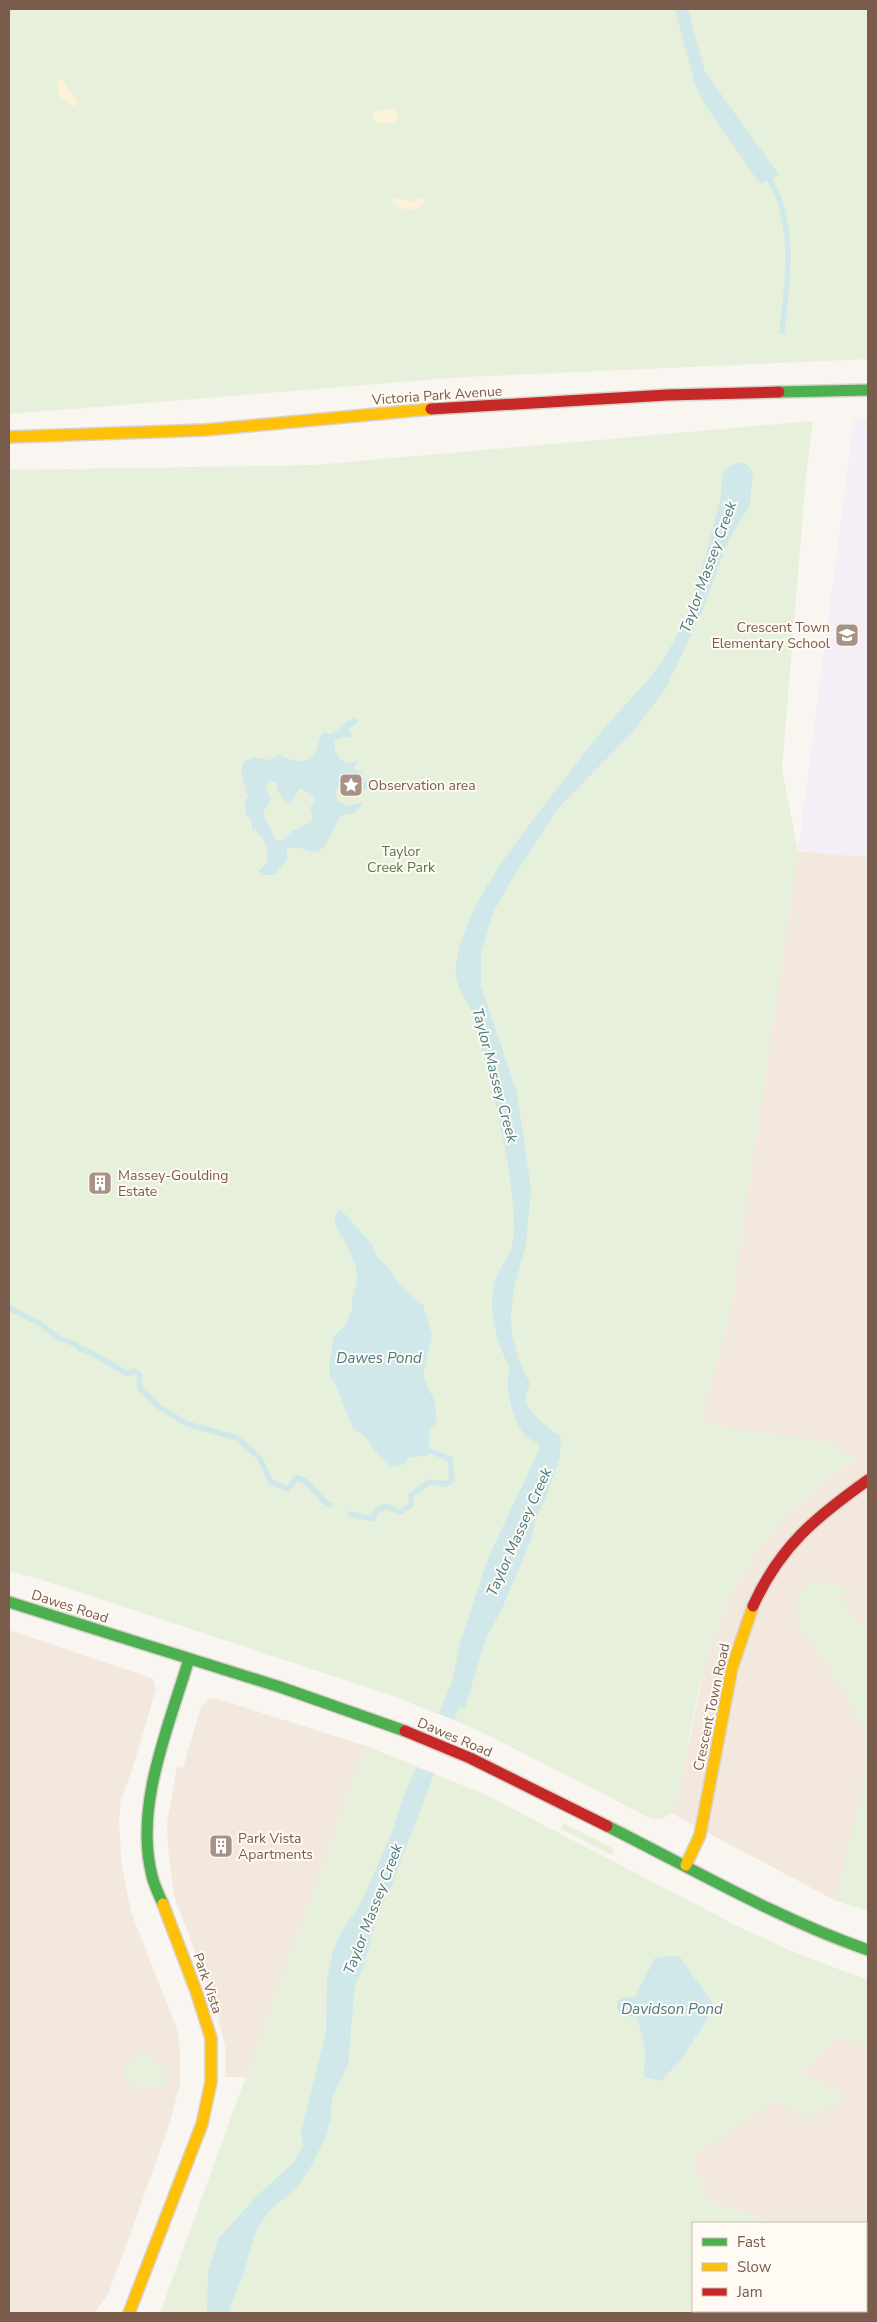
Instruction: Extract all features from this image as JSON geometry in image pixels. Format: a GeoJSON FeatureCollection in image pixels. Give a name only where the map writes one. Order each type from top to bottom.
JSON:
{"type":"FeatureCollection","features":[{"type":"Feature","properties":{"kind":"street","name":"Victoria Park Avenue"},"geometry":{"type":"LineString","coordinates":[[9,437],[205,430],[432,409],[668,395],[868,390]]}},
{"type":"Feature","properties":{"kind":"street","name":"Crescent Town Road"},"geometry":{"type":"LineString","coordinates":[[686,1865],[700,1835],[732,1668],[754,1604],[770,1574],[793,1541],[823,1512],[868,1480]]}},
{"type":"Feature","properties":{"kind":"street","name":"Dawes Road"},"geometry":{"type":"LineString","coordinates":[[9,1602],[382,1722],[470,1758],[686,1865],[729,1890],[816,1931],[868,1950]]}},
{"type":"Feature","properties":{"kind":"street","name":"Park Vista"},"geometry":{"type":"LineString","coordinates":[[129,2313],[202,2124],[211,2082],[211,2038],[196,1991],[152,1876],[147,1844],[147,1816],[151,1788],[189,1660]]}},
{"type":"Feature","properties":{"kind":"shaded area","name":"Crescent Town Elementary School"},"geometry":{"type":"Polygon","coordinates":[[[854,419],[868,419],[868,857],[798,851],[854,419]]]}},
{"type":"Feature","properties":{"kind":"shaded area"},"geometry":{"type":"Polygon","coordinates":[[[798,851],[868,857],[868,1911],[834,1900],[671,1813],[678,1798],[704,1669],[713,1636],[729,1598],[751,1560],[782,1520],[822,1483],[855,1459],[700,1421],[730,1315],[798,851]]]}},
{"type":"Feature","properties":{"kind":"shaded area"},"geometry":{"type":"Polygon","coordinates":[[[9,1630],[153,1679],[156,1689],[133,1767],[121,1799],[119,1822],[122,1868],[131,1912],[177,2029],[180,2049],[180,2084],[170,2122],[125,2249],[108,2294],[95,2313],[9,2313],[9,1630]]]}},
{"type":"Feature","properties":{"kind":"shaded area"},"geometry":{"type":"Polygon","coordinates":[[[215,1698],[366,1746],[246,2077],[225,2077],[226,2051],[217,2010],[174,1896],[168,1848],[167,1822],[177,1767],[183,1768],[201,1706],[209,1699],[215,1698]]]}},
{"type":"Feature","properties":{"kind":"shaded area"},"geometry":{"type":"Polygon","coordinates":[[[857,1976],[868,1980],[868,2313],[756,2313],[867,2312],[867,2222],[770,2222],[709,2200],[692,2161],[857,1976]]]}},
{"type":"Feature","properties":{"kind":"green space"},"geometry":{"type":"Polygon","coordinates":[[[9,9],[868,9],[868,359],[464,377],[10,414],[9,9]]]}},
{"type":"Feature","properties":{"kind":"green space","name":"Taylor Creek Park"},"geometry":{"type":"Polygon","coordinates":[[[813,421],[806,475],[782,769],[798,851],[730,1315],[700,1421],[732,1428],[830,1442],[855,1459],[809,1494],[788,1515],[769,1536],[736,1585],[723,1611],[707,1657],[697,1697],[678,1798],[671,1813],[660,1820],[650,1818],[482,1732],[393,1696],[49,1582],[9,1571],[9,470],[314,465],[813,421]]]}},
{"type":"Feature","properties":{"kind":"green space"},"geometry":{"type":"Polygon","coordinates":[[[810,1581],[850,1589],[840,1599],[868,1632],[868,1738],[845,1692],[798,1622],[797,1596],[810,1581]]]}},
{"type":"Feature","properties":{"kind":"green space"},"geometry":{"type":"Polygon","coordinates":[[[868,1738],[868,1911],[834,1900],[862,1795],[868,1738]]]}},
{"type":"Feature","properties":{"kind":"green space"},"geometry":{"type":"Polygon","coordinates":[[[366,1746],[482,1793],[739,1927],[798,1954],[868,1980],[868,2047],[837,2036],[801,2072],[848,2096],[807,2119],[775,2101],[702,2150],[692,2161],[709,2200],[770,2222],[692,2222],[692,2312],[756,2313],[160,2313],[366,1746]]]}},
{"type":"Feature","properties":{"kind":"green space"},"geometry":{"type":"Polygon","coordinates":[[[564,1823],[614,1849],[611,1855],[561,1829],[564,1823]]]}},
{"type":"Feature","properties":{"kind":"green space"},"geometry":{"type":"Polygon","coordinates":[[[142,2054],[143,2056],[153,2055],[154,2066],[165,2065],[166,2086],[133,2087],[133,2084],[123,2078],[123,2068],[132,2061],[132,2055],[142,2054]]]}},
{"type":"Feature","properties":{"kind":"sand"},"geometry":{"type":"Polygon","coordinates":[[[59,79],[64,81],[76,97],[78,103],[75,106],[67,103],[61,97],[57,88],[59,79]]]}},
{"type":"Feature","properties":{"kind":"sand"},"geometry":{"type":"Polygon","coordinates":[[[394,109],[398,115],[396,123],[379,123],[373,119],[374,111],[394,109]]]}},
{"type":"Feature","properties":{"kind":"sand"},"geometry":{"type":"Polygon","coordinates":[[[393,197],[411,202],[423,197],[426,201],[419,208],[410,210],[401,208],[393,203],[393,197]]]}},
{"type":"Feature","properties":{"kind":"water"},"geometry":{"type":"Polygon","coordinates":[[[675,9],[688,9],[705,72],[779,175],[760,184],[703,102],[693,78],[675,9]]]}},
{"type":"Feature","properties":{"kind":"water"},"geometry":{"type":"Polygon","coordinates":[[[744,462],[753,472],[750,505],[727,544],[703,610],[666,688],[633,732],[559,807],[509,884],[494,911],[481,953],[481,986],[517,1093],[531,1189],[526,1245],[514,1288],[511,1313],[512,1334],[519,1361],[530,1384],[526,1394],[526,1401],[538,1419],[561,1437],[560,1457],[545,1500],[537,1516],[531,1540],[501,1611],[486,1638],[465,1708],[459,1708],[390,1890],[377,1915],[363,1969],[355,1984],[348,2065],[332,2098],[331,2118],[326,2136],[308,2172],[295,2189],[269,2211],[256,2231],[229,2313],[207,2313],[208,2272],[218,2239],[256,2197],[293,2163],[303,2147],[301,2132],[326,2033],[327,1978],[334,1948],[342,1931],[361,1903],[393,1830],[402,1801],[452,1682],[460,1643],[488,1558],[539,1450],[539,1444],[523,1433],[519,1427],[513,1411],[508,1393],[510,1369],[497,1338],[493,1315],[492,1303],[495,1281],[513,1243],[513,1211],[506,1152],[491,1082],[470,1008],[458,986],[456,967],[461,944],[480,898],[508,854],[591,744],[652,675],[673,643],[690,604],[703,565],[720,500],[724,470],[729,466],[744,462]]]}},
{"type":"Feature","properties":{"kind":"water"},"geometry":{"type":"Polygon","coordinates":[[[356,717],[358,722],[349,729],[352,737],[343,737],[335,740],[336,752],[346,763],[350,764],[357,760],[354,769],[361,771],[365,781],[374,790],[358,789],[357,785],[352,782],[342,782],[335,791],[337,801],[348,806],[362,802],[361,806],[353,814],[344,814],[340,818],[327,843],[320,850],[311,852],[296,847],[291,848],[287,850],[287,859],[275,875],[263,875],[258,871],[266,864],[268,856],[262,837],[256,829],[253,831],[251,819],[246,815],[245,800],[248,797],[241,772],[244,761],[254,757],[269,760],[280,755],[294,761],[304,761],[313,756],[323,733],[332,734],[349,720],[356,717]],[[270,781],[265,787],[271,799],[263,813],[276,841],[284,839],[292,831],[312,822],[313,816],[310,808],[315,800],[311,794],[300,788],[291,804],[280,796],[276,783],[270,781]]]}},
{"type":"Feature","properties":{"kind":"water","name":"Dawes Pond"},"geometry":{"type":"Polygon","coordinates":[[[340,1209],[371,1243],[379,1260],[387,1266],[398,1283],[423,1305],[432,1335],[423,1377],[434,1400],[437,1421],[430,1430],[428,1456],[410,1457],[405,1464],[391,1467],[379,1456],[365,1436],[353,1429],[337,1387],[330,1376],[329,1365],[334,1336],[345,1326],[352,1309],[352,1300],[357,1282],[356,1267],[344,1239],[337,1230],[334,1217],[340,1209]]]}},
{"type":"Feature","properties":{"kind":"water","name":"Davidson Pond"},"geometry":{"type":"Polygon","coordinates":[[[680,1957],[715,2007],[680,2061],[661,2081],[644,2077],[645,2049],[637,2017],[623,2016],[617,2008],[617,2001],[625,1997],[635,1997],[655,1958],[680,1957]]]}},
{"type":"Feature","properties":{"kind":"pier"},"geometry":{"type":"Polygon","coordinates":[[[436,1713],[457,1721],[436,1774],[414,1766],[436,1713]]]}},
{"type":"Feature","properties":{"kind":"waterway","name":"Taylor Massey Creek"},"geometry":{"type":"LineString","coordinates":[[766,174],[776,191],[786,230],[788,271],[782,331]]}},
{"type":"Feature","properties":{"kind":"waterway"},"geometry":{"type":"LineString","coordinates":[[9,1308],[41,1324],[58,1338],[75,1344],[80,1349],[90,1352],[128,1374],[134,1371],[139,1374],[140,1389],[158,1406],[187,1424],[237,1438],[259,1457],[271,1482],[288,1489],[296,1478],[302,1479],[311,1486],[321,1499],[330,1505]]}},
{"type":"Feature","properties":{"kind":"waterway"},"geometry":{"type":"LineString","coordinates":[[350,1514],[373,1519],[376,1511],[386,1506],[400,1512],[411,1505],[411,1495],[429,1482],[445,1484],[452,1480],[450,1459],[428,1450]]}},
{"type":"Feature","properties":{"kind":"traffic: fast"},"geometry":{"type":"LineString","coordinates":[[779,392],[868,390]]}},
{"type":"Feature","properties":{"kind":"traffic: fast"},"geometry":{"type":"LineString","coordinates":[[9,1602],[280,1687],[405,1731]]}},
{"type":"Feature","properties":{"kind":"traffic: fast"},"geometry":{"type":"LineString","coordinates":[[163,1904],[152,1876],[147,1822],[156,1766],[189,1659]]}},
{"type":"Feature","properties":{"kind":"traffic: fast"},"geometry":{"type":"LineString","coordinates":[[607,1826],[768,1908],[868,1950]]}},
{"type":"Feature","properties":{"kind":"traffic: slow"},"geometry":{"type":"LineString","coordinates":[[9,437],[205,430],[431,409]]}},
{"type":"Feature","properties":{"kind":"traffic: slow"},"geometry":{"type":"LineString","coordinates":[[686,1865],[700,1835],[732,1668],[753,1606]]}},
{"type":"Feature","properties":{"kind":"traffic: slow"},"geometry":{"type":"LineString","coordinates":[[129,2313],[202,2124],[211,2082],[211,2038],[196,1991],[163,1904]]}},
{"type":"Feature","properties":{"kind":"traffic: jam"},"geometry":{"type":"LineString","coordinates":[[431,409],[667,395],[779,392]]}},
{"type":"Feature","properties":{"kind":"traffic: jam"},"geometry":{"type":"LineString","coordinates":[[753,1606],[775,1566],[801,1534],[832,1507],[868,1480]]}},
{"type":"Feature","properties":{"kind":"traffic: jam"},"geometry":{"type":"LineString","coordinates":[[405,1731],[470,1758],[607,1826]]}},
{"type":"Feature","properties":{"kind":"place","name":"Crescent Town Elementary School"},"geometry":{"type":"Point","coordinates":[847,635]}},
{"type":"Feature","properties":{"kind":"place","name":"Observation area"},"geometry":{"type":"Point","coordinates":[351,785]}},
{"type":"Feature","properties":{"kind":"place","name":"Massey-Goulding Estate"},"geometry":{"type":"Point","coordinates":[100,1183]}},
{"type":"Feature","properties":{"kind":"place","name":"Park Vista Apartments"},"geometry":{"type":"Point","coordinates":[221,1846]}}]}
